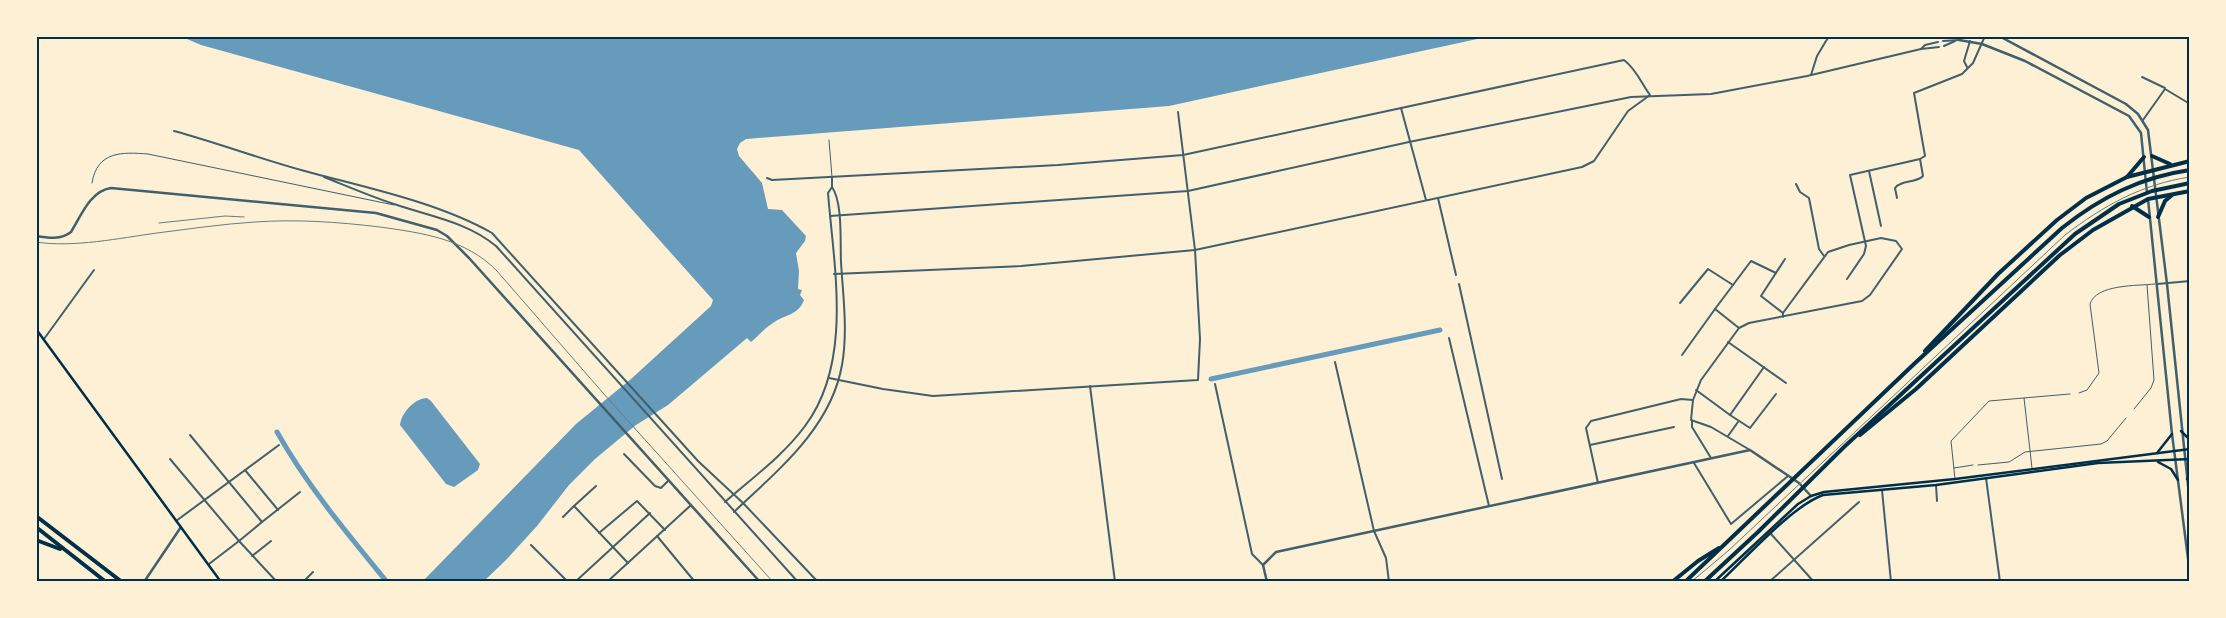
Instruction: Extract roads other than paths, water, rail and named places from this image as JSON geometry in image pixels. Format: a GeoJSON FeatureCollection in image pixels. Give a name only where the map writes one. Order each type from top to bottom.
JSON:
{"type":"FeatureCollection","features":[{"type":"Feature","properties":{"kind":"highway"},"geometry":{"type":"LineString","coordinates":[[2152,156],[2171,164]]}},
{"type":"Feature","properties":{"kind":"highway"},"geometry":{"type":"LineString","coordinates":[[2127,177],[2144,157]]}},
{"type":"Feature","properties":{"kind":"highway"},"geometry":{"type":"LineString","coordinates":[[1914,364],[1933,340],[1992,280],[2058,220],[2086,198],[2127,177],[2171,164],[2190,161]]}},
{"type":"Feature","properties":{"kind":"highway"},"geometry":{"type":"LineString","coordinates":[[1685,582],[1914,364],[2046,241],[2079,214],[2114,192],[2150,178],[2190,170]]}},
{"type":"Feature","properties":{"kind":"highway"},"geometry":{"type":"LineString","coordinates":[[1704,582],[1758,532],[1844,446],[2074,234],[2119,204],[2152,191],[2190,182]]}},
{"type":"Feature","properties":{"kind":"highway"},"geometry":{"type":"LineString","coordinates":[[1844,446],[1910,395],[2033,280],[2093,230],[2132,206],[2148,199],[2190,191]]}},
{"type":"Feature","properties":{"kind":"highway"},"geometry":{"type":"LineString","coordinates":[[2158,217],[2165,201],[2174,194]]}},
{"type":"Feature","properties":{"kind":"highway"},"geometry":{"type":"LineString","coordinates":[[2132,206],[2149,217]]}},
{"type":"Feature","properties":{"kind":"highway"},"geometry":{"type":"LineString","coordinates":[[36,516],[122,582]]}},
{"type":"Feature","properties":{"kind":"highway"},"geometry":{"type":"LineString","coordinates":[[36,527],[106,582]]}},
{"type":"Feature","properties":{"kind":"highway"},"geometry":{"type":"LineString","coordinates":[[36,540],[66,552]]}},
{"type":"Feature","properties":{"kind":"highway"},"geometry":{"type":"LineString","coordinates":[[1672,582],[1698,561],[1726,544]]}},
{"type":"Feature","properties":{"kind":"highway"},"geometry":{"type":"LineString","coordinates":[[73,582],[85,582]]}},
{"type":"Feature","properties":{"kind":"main road"},"geometry":{"type":"LineString","coordinates":[[36,329],[222,582]]}},
{"type":"Feature","properties":{"kind":"main road"},"geometry":{"type":"LineString","coordinates":[[2181,431],[2190,440]]}},
{"type":"Feature","properties":{"kind":"main road"},"geometry":{"type":"LineString","coordinates":[[2156,454],[2172,434]]}},
{"type":"Feature","properties":{"kind":"main road"},"geometry":{"type":"LineString","coordinates":[[1721,580],[1798,504],[1824,492],[1955,479],[2190,449]]}},
{"type":"Feature","properties":{"kind":"main road"},"geometry":{"type":"LineString","coordinates":[[1714,582],[1721,580],[1812,497],[1936,485],[2098,463],[2190,459]]}},
{"type":"Feature","properties":{"kind":"main road"},"geometry":{"type":"LineString","coordinates":[[2154,461],[2169,467],[2178,480]]}},
{"type":"Feature","properties":{"kind":"main road"},"geometry":{"type":"LineString","coordinates":[[2187,479],[2190,472]]}},
{"type":"Feature","properties":{"kind":"street"},"geometry":{"type":"LineString","coordinates":[[1811,75],[1817,56],[1829,36]]}},
{"type":"Feature","properties":{"kind":"street"},"geometry":{"type":"LineString","coordinates":[[1847,279],[1864,254],[1865,241],[1850,175],[1920,159],[1925,156],[1926,153],[1914,93],[1958,77],[1973,63],[1985,36]]}},
{"type":"Feature","properties":{"kind":"street"},"geometry":{"type":"LineString","coordinates":[[1998,36],[2126,104],[2143,120],[2150,136],[2190,504]]}},
{"type":"Feature","properties":{"kind":"street"},"geometry":{"type":"LineString","coordinates":[[1944,46],[1959,40],[1982,44],[2038,67],[2125,113],[2134,121],[2141,133],[2172,434],[2190,574]]}},
{"type":"Feature","properties":{"kind":"street"},"geometry":{"type":"LineString","coordinates":[[1943,41],[1955,41]]}},
{"type":"Feature","properties":{"kind":"street"},"geometry":{"type":"LineString","coordinates":[[1921,49],[1925,45],[1938,42]]}},
{"type":"Feature","properties":{"kind":"street"},"geometry":{"type":"LineString","coordinates":[[1967,67],[1964,61],[1970,42]]}},
{"type":"Feature","properties":{"kind":"street"},"geometry":{"type":"LineString","coordinates":[[830,216],[1188,191],[1409,142],[1612,100],[1650,95],[1711,94],[1811,75],[1921,49],[1939,48]]}},
{"type":"Feature","properties":{"kind":"street"},"geometry":{"type":"LineString","coordinates":[[767,178],[772,180],[832,178],[1183,155],[1624,60],[1637,72],[1643,86],[1650,95]]}},
{"type":"Feature","properties":{"kind":"street"},"geometry":{"type":"LineString","coordinates":[[2142,77],[2190,104]]}},
{"type":"Feature","properties":{"kind":"street"},"geometry":{"type":"LineString","coordinates":[[2143,120],[2165,89]]}},
{"type":"Feature","properties":{"kind":"street"},"geometry":{"type":"LineString","coordinates":[[834,274],[1021,266],[1195,250],[1589,165],[1602,151],[1628,111],[1650,95]]}},
{"type":"Feature","properties":{"kind":"street"},"geometry":{"type":"LineString","coordinates":[[1401,108],[1426,200]]}},
{"type":"Feature","properties":{"kind":"street"},"geometry":{"type":"LineString","coordinates":[[829,378],[926,396],[1198,380],[1200,339],[1195,250],[1178,112]]}},
{"type":"Feature","properties":{"kind":"street"},"geometry":{"type":"LineString","coordinates":[[174,131],[402,198],[467,220],[487,230],[498,238],[698,461],[743,503],[818,582]]}},
{"type":"Feature","properties":{"kind":"street"},"geometry":{"type":"LineString","coordinates":[[1897,198],[1895,188],[1900,184],[1919,180],[1923,176],[1920,159]]}},
{"type":"Feature","properties":{"kind":"street"},"geometry":{"type":"LineString","coordinates":[[1869,171],[1881,226]]}},
{"type":"Feature","properties":{"kind":"street"},"geometry":{"type":"LineString","coordinates":[[316,174],[399,206],[440,217],[464,226],[488,239],[798,582]]}},
{"type":"Feature","properties":{"kind":"street"},"geometry":{"type":"LineString","coordinates":[[734,512],[811,434],[828,406],[838,380],[844,351],[842,273],[839,215],[836,193],[832,187],[832,178]]}},
{"type":"Feature","properties":{"kind":"street"},"geometry":{"type":"LineString","coordinates":[[1796,184],[1800,192],[1809,198],[1819,249],[1824,256]]}},
{"type":"Feature","properties":{"kind":"street"},"geometry":{"type":"LineString","coordinates":[[725,502],[768,465],[804,428],[823,395],[829,378],[835,346],[834,274],[828,193],[832,187]]}},
{"type":"Feature","properties":{"kind":"street"},"geometry":{"type":"LineString","coordinates":[[36,236],[56,238],[67,236],[92,198],[100,192],[111,188],[376,213],[430,228],[447,236],[541,337],[690,506],[760,582]]}},
{"type":"Feature","properties":{"kind":"street"},"geometry":{"type":"LineString","coordinates":[[1438,198],[1456,275]]}},
{"type":"Feature","properties":{"kind":"street"},"geometry":{"type":"LineString","coordinates":[[1711,458],[1692,427],[1693,400],[1700,380],[1739,328],[1749,323],[1783,317],[1862,301],[1870,295],[1902,249],[1892,240],[1876,238],[1828,252],[1783,312],[1783,317]]}},
{"type":"Feature","properties":{"kind":"street"},"geometry":{"type":"LineString","coordinates":[[1783,312],[1761,296],[1785,259]]}},
{"type":"Feature","properties":{"kind":"street"},"geometry":{"type":"LineString","coordinates":[[1682,355],[1752,261],[1776,273]]}},
{"type":"Feature","properties":{"kind":"street"},"geometry":{"type":"LineString","coordinates":[[1680,303],[1708,269],[1733,285]]}},
{"type":"Feature","properties":{"kind":"street"},"geometry":{"type":"LineString","coordinates":[[44,339],[94,270]]}},
{"type":"Feature","properties":{"kind":"street"},"geometry":{"type":"LineString","coordinates":[[2156,284],[2190,281]]}},
{"type":"Feature","properties":{"kind":"street"},"geometry":{"type":"LineString","coordinates":[[1458,284],[1502,478]]}},
{"type":"Feature","properties":{"kind":"street"},"geometry":{"type":"LineString","coordinates":[[1715,309],[1739,328]]}},
{"type":"Feature","properties":{"kind":"street"},"geometry":{"type":"LineString","coordinates":[[1449,338],[1489,506]]}},
{"type":"Feature","properties":{"kind":"street"},"geometry":{"type":"LineString","coordinates":[[1728,342],[1786,383]]}},
{"type":"Feature","properties":{"kind":"street"},"geometry":{"type":"LineString","coordinates":[[1335,362],[1374,531],[1386,558],[1389,582]]}},
{"type":"Feature","properties":{"kind":"street"},"geometry":{"type":"LineString","coordinates":[[1730,415],[1764,367]]}},
{"type":"Feature","properties":{"kind":"street"},"geometry":{"type":"LineString","coordinates":[[1215,384],[1252,554],[1263,565],[1267,582]]}},
{"type":"Feature","properties":{"kind":"street"},"geometry":{"type":"LineString","coordinates":[[1090,386],[1115,582]]}},
{"type":"Feature","properties":{"kind":"street"},"geometry":{"type":"LineString","coordinates":[[1696,390],[1747,428],[1750,428],[1776,394]]}},
{"type":"Feature","properties":{"kind":"street"},"geometry":{"type":"LineString","coordinates":[[1598,483],[1586,428],[1590,421],[1681,399],[1693,400]]}},
{"type":"Feature","properties":{"kind":"street"},"geometry":{"type":"LineString","coordinates":[[1691,420],[1711,427],[1750,450],[1788,476],[1812,497]]}},
{"type":"Feature","properties":{"kind":"street"},"geometry":{"type":"LineString","coordinates":[[1728,437],[1738,422]]}},
{"type":"Feature","properties":{"kind":"street"},"geometry":{"type":"LineString","coordinates":[[1590,445],[1674,427]]}},
{"type":"Feature","properties":{"kind":"street"},"geometry":{"type":"LineString","coordinates":[[190,435],[262,522]]}},
{"type":"Feature","properties":{"kind":"street"},"geometry":{"type":"LineString","coordinates":[[176,521],[279,444]]}},
{"type":"Feature","properties":{"kind":"street"},"geometry":{"type":"LineString","coordinates":[[1263,565],[1276,552],[1750,450]]}},
{"type":"Feature","properties":{"kind":"street"},"geometry":{"type":"LineString","coordinates":[[624,454],[655,486],[661,488],[668,481]]}},
{"type":"Feature","properties":{"kind":"street"},"geometry":{"type":"LineString","coordinates":[[170,459],[252,556],[277,582]]}},
{"type":"Feature","properties":{"kind":"street"},"geometry":{"type":"LineString","coordinates":[[1694,462],[1731,524],[1788,476]]}},
{"type":"Feature","properties":{"kind":"street"},"geometry":{"type":"LineString","coordinates":[[245,470],[278,510]]}},
{"type":"Feature","properties":{"kind":"street"},"geometry":{"type":"LineString","coordinates":[[1986,478],[2000,582]]}},
{"type":"Feature","properties":{"kind":"street"},"geometry":{"type":"LineString","coordinates":[[1936,485],[1937,501]]}},
{"type":"Feature","properties":{"kind":"street"},"geometry":{"type":"LineString","coordinates":[[563,517],[596,486]]}},
{"type":"Feature","properties":{"kind":"street"},"geometry":{"type":"LineString","coordinates":[[1882,490],[1891,582]]}},
{"type":"Feature","properties":{"kind":"street"},"geometry":{"type":"LineString","coordinates":[[209,564],[300,492]]}},
{"type":"Feature","properties":{"kind":"street"},"geometry":{"type":"LineString","coordinates":[[599,533],[637,501],[664,530]]}},
{"type":"Feature","properties":{"kind":"street"},"geometry":{"type":"LineString","coordinates":[[1769,582],[1859,502]]}},
{"type":"Feature","properties":{"kind":"street"},"geometry":{"type":"LineString","coordinates":[[574,506],[628,563]]}},
{"type":"Feature","properties":{"kind":"street"},"geometry":{"type":"LineString","coordinates":[[607,582],[690,506]]}},
{"type":"Feature","properties":{"kind":"street"},"geometry":{"type":"LineString","coordinates":[[575,582],[650,513]]}},
{"type":"Feature","properties":{"kind":"street"},"geometry":{"type":"LineString","coordinates":[[144,582],[182,527]]}},
{"type":"Feature","properties":{"kind":"street"},"geometry":{"type":"LineString","coordinates":[[1771,534],[1814,582]]}},
{"type":"Feature","properties":{"kind":"street"},"geometry":{"type":"LineString","coordinates":[[657,536],[694,582]]}},
{"type":"Feature","properties":{"kind":"street"},"geometry":{"type":"LineString","coordinates":[[252,556],[271,541]]}},
{"type":"Feature","properties":{"kind":"street"},"geometry":{"type":"LineString","coordinates":[[532,545],[568,582]]}},
{"type":"Feature","properties":{"kind":"street"},"geometry":{"type":"LineString","coordinates":[[304,582],[313,572]]}},
{"type":"Feature","properties":{"kind":"lane"},"geometry":{"type":"LineString","coordinates":[[829,140],[832,178]]}},
{"type":"Feature","properties":{"kind":"lane"},"geometry":{"type":"LineString","coordinates":[[92,183],[98,165],[106,158],[122,153],[148,154],[399,206]]}},
{"type":"Feature","properties":{"kind":"lane"},"geometry":{"type":"LineString","coordinates":[[2079,393],[2087,390],[2099,373],[2090,304],[2094,295],[2105,290],[2156,284]]}},
{"type":"Feature","properties":{"kind":"lane"},"geometry":{"type":"LineString","coordinates":[[2134,409],[2151,388],[2154,380],[2147,285]]}},
{"type":"Feature","properties":{"kind":"lane"},"geometry":{"type":"LineString","coordinates":[[1955,479],[1951,442],[1989,401],[2070,394]]}},
{"type":"Feature","properties":{"kind":"lane"},"geometry":{"type":"LineString","coordinates":[[2024,398],[2032,468]]}},
{"type":"Feature","properties":{"kind":"lane"},"geometry":{"type":"LineString","coordinates":[[1978,465],[2009,462],[2030,452],[2104,443],[2126,418]]}},
{"type":"Feature","properties":{"kind":"lane"},"geometry":{"type":"LineString","coordinates":[[1954,468],[1973,465]]}},
{"type":"Feature","properties":{"kind":"water"},"geometry":{"type":"Polygon","coordinates":[[[180,36],[1491,36],[1169,106],[746,139],[740,143],[737,149],[739,156],[762,183],[768,209],[782,210],[806,236],[805,241],[796,253],[799,271],[798,289],[802,290],[800,295],[804,300],[801,305],[795,312],[770,325],[751,342],[747,338],[668,405],[636,425],[595,459],[569,485],[537,526],[483,582],[422,582],[576,424],[631,379],[711,306],[713,300],[579,150],[201,45],[180,36]]]}},
{"type":"Feature","properties":{"kind":"water"},"geometry":{"type":"Polygon","coordinates":[[[427,398],[480,464],[478,470],[454,487],[446,484],[400,425],[403,416],[413,403],[427,398]]]}},
{"type":"Feature","properties":{"kind":"waterway"},"geometry":{"type":"LineString","coordinates":[[1211,379],[1440,330]]}},
{"type":"Feature","properties":{"kind":"waterway"},"geometry":{"type":"LineString","coordinates":[[277,432],[315,491],[387,582]]}},
{"type":"Feature","properties":{"kind":"railway"},"geometry":{"type":"LineString","coordinates":[[1691,582],[1728,551],[2065,235],[2109,206],[2139,191],[2172,180],[2190,177]]}},
{"type":"Feature","properties":{"kind":"railway"},"geometry":{"type":"LineString","coordinates":[[159,223],[225,216],[244,217]]}},
{"type":"Feature","properties":{"kind":"railway"},"geometry":{"type":"LineString","coordinates":[[36,242],[50,244],[81,243],[218,225],[301,221],[333,222],[412,232],[443,239],[472,251],[497,271],[603,393],[773,582]]}}]}
